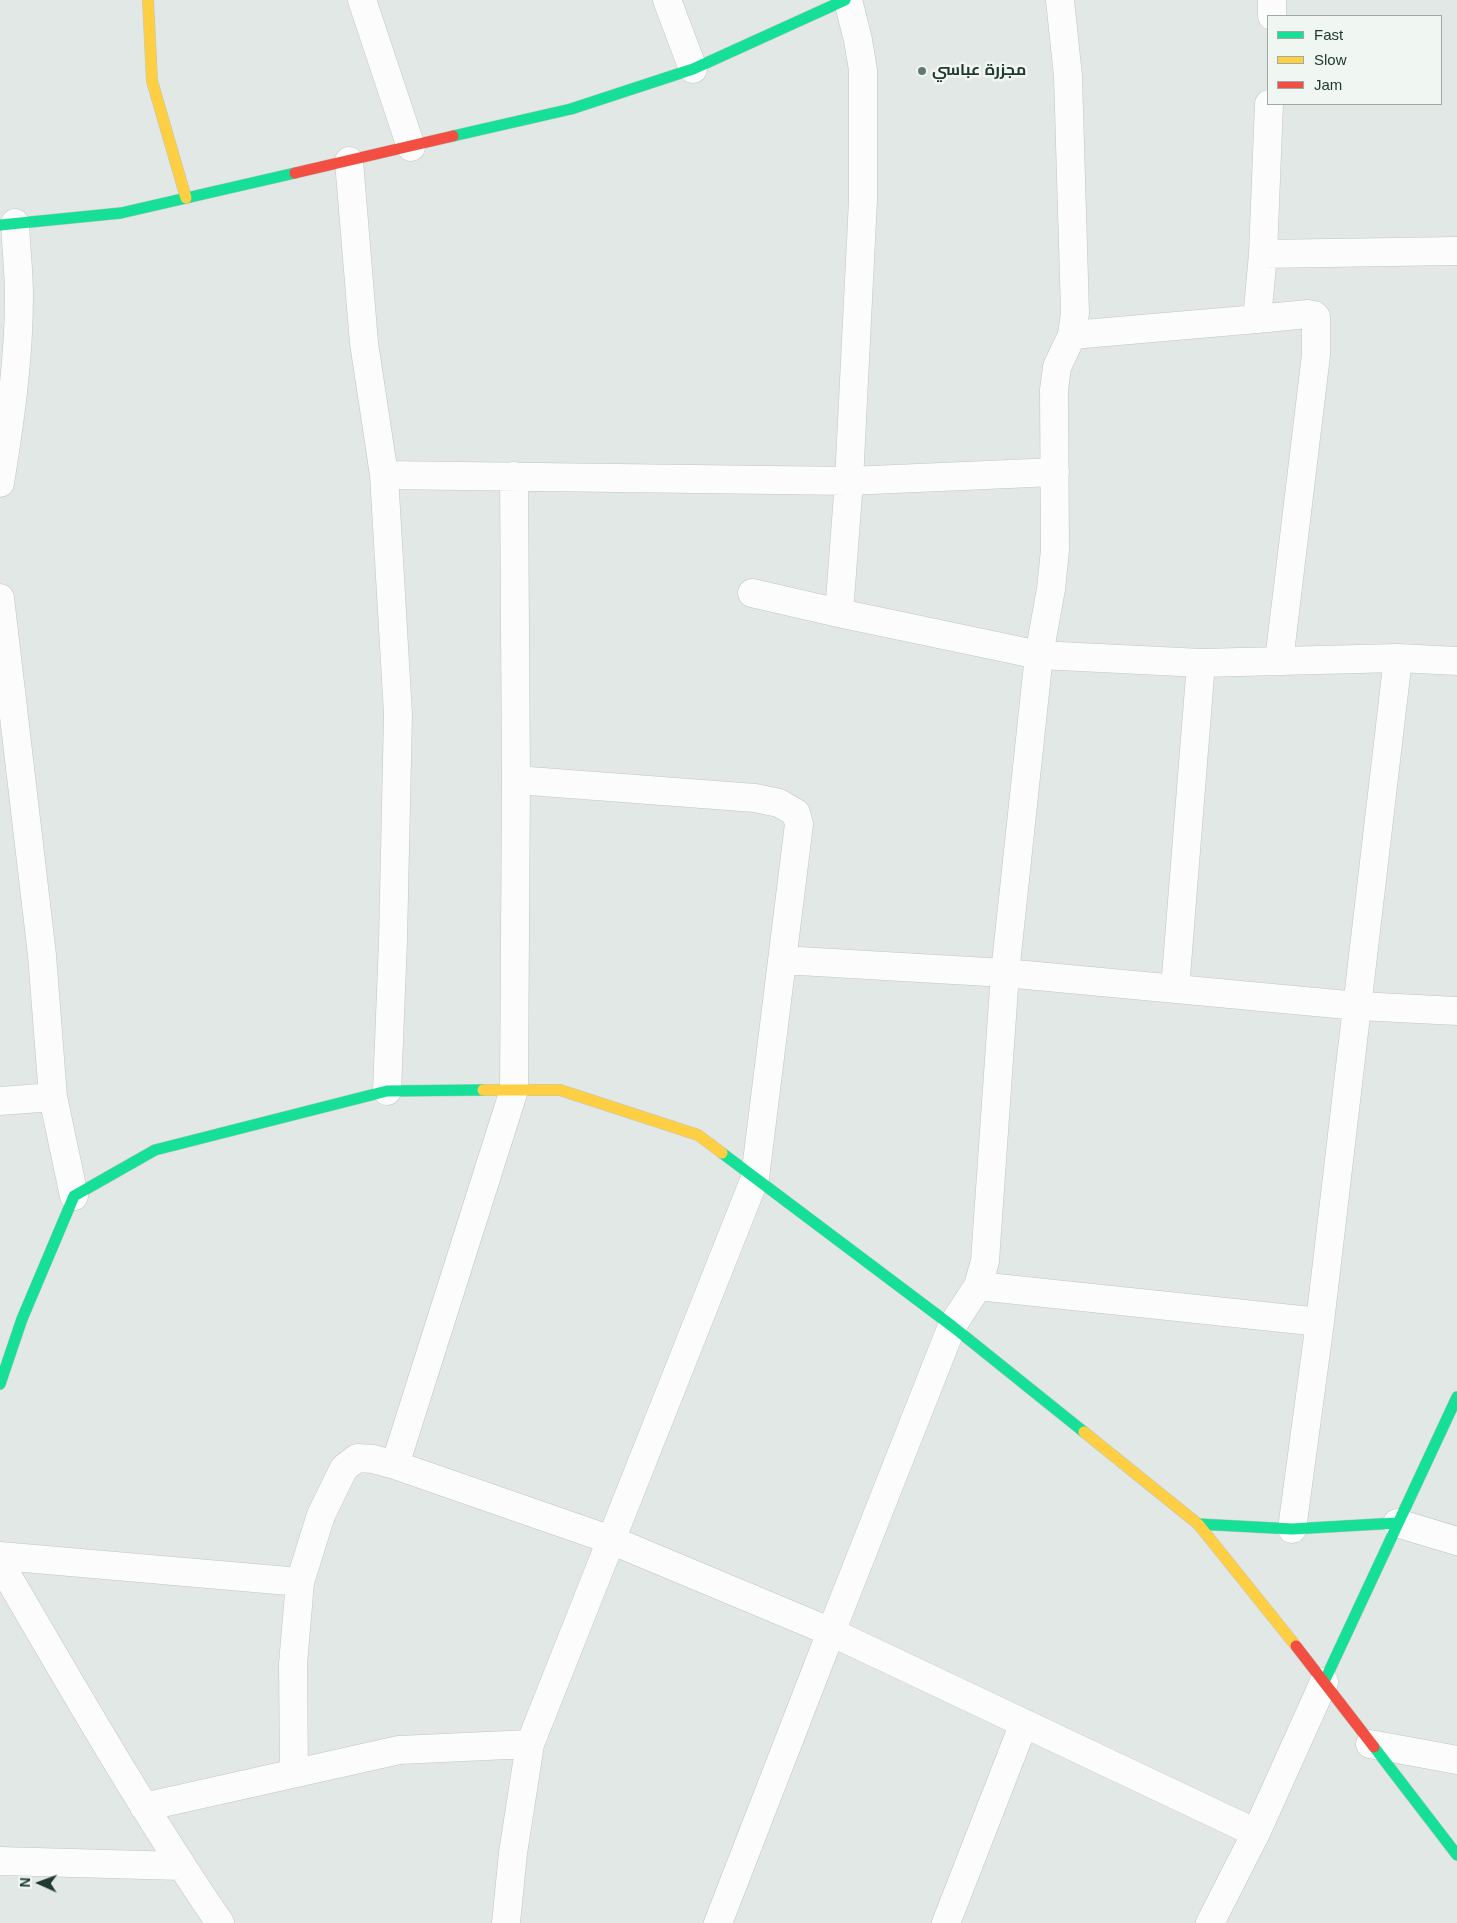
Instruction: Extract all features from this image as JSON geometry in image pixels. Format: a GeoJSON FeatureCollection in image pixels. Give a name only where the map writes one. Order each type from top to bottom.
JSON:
{"type":"FeatureCollection","features":[{"type":"Feature","properties":{"kind":"street"},"geometry":{"type":"LineString","coordinates":[[148,0],[152,81],[186,198]]}},
{"type":"Feature","properties":{"kind":"street"},"geometry":{"type":"LineString","coordinates":[[362,0],[411,146]]}},
{"type":"Feature","properties":{"kind":"street"},"geometry":{"type":"LineString","coordinates":[[667,0],[693,70]]}},
{"type":"Feature","properties":{"kind":"street"},"geometry":{"type":"LineString","coordinates":[[0,483],[11,412],[19,296],[7,224],[121,213],[571,109],[693,70],[846,0],[858,40],[863,70],[863,200],[849,480],[839,613]]}},
{"type":"Feature","properties":{"kind":"street"},"geometry":{"type":"LineString","coordinates":[[718,1923],[952,1326],[978,1286],[985,1260],[1006,973],[1040,655],[1051,589],[1055,550],[1054,390],[1057,367],[1072,335],[1075,313],[1068,76],[1060,0]]}},
{"type":"Feature","properties":{"kind":"street"},"geometry":{"type":"LineString","coordinates":[[1272,0],[1272,15]]}},
{"type":"Feature","properties":{"kind":"street"},"geometry":{"type":"LineString","coordinates":[[1257,319],[1263,254],[1269,105]]}},
{"type":"Feature","properties":{"kind":"street"},"geometry":{"type":"LineString","coordinates":[[349,161],[364,343],[384,475],[398,714],[393,941],[387,1091]]}},
{"type":"Feature","properties":{"kind":"street"},"geometry":{"type":"LineString","coordinates":[[1263,254],[1457,251]]}},
{"type":"Feature","properties":{"kind":"street"},"geometry":{"type":"LineString","coordinates":[[1072,335],[1308,314],[1314,314],[1316,317],[1316,355],[1279,661]]}},
{"type":"Feature","properties":{"kind":"street"},"geometry":{"type":"LineString","coordinates":[[384,475],[849,480],[1055,472]]}},
{"type":"Feature","properties":{"kind":"street"},"geometry":{"type":"LineString","coordinates":[[395,1465],[514,1090],[516,780],[514,476]]}},
{"type":"Feature","properties":{"kind":"street"},"geometry":{"type":"LineString","coordinates":[[752,593],[1040,655],[1201,663],[1398,658],[1457,661]]}},
{"type":"Feature","properties":{"kind":"street"},"geometry":{"type":"LineString","coordinates":[[0,598],[42,955],[53,1097],[74,1196],[22,1319],[0,1384]]}},
{"type":"Feature","properties":{"kind":"street"},"geometry":{"type":"LineString","coordinates":[[1292,1529],[1320,1322],[1398,658]]}},
{"type":"Feature","properties":{"kind":"street"},"geometry":{"type":"LineString","coordinates":[[1175,989],[1201,663]]}},
{"type":"Feature","properties":{"kind":"street"},"geometry":{"type":"LineString","coordinates":[[506,1923],[512,1853],[530,1744],[756,1178],[799,824],[796,813],[779,803],[755,798],[516,780]]}},
{"type":"Feature","properties":{"kind":"street"},"geometry":{"type":"LineString","coordinates":[[782,960],[1006,973],[1358,1006],[1457,1011]]}},
{"type":"Feature","properties":{"kind":"street"},"geometry":{"type":"LineString","coordinates":[[74,1196],[155,1150],[387,1091],[560,1090],[698,1135],[952,1326],[1198,1524],[1324,1682],[1457,1855]]}},
{"type":"Feature","properties":{"kind":"street"},"geometry":{"type":"LineString","coordinates":[[0,1101],[53,1097]]}},
{"type":"Feature","properties":{"kind":"street"},"geometry":{"type":"LineString","coordinates":[[978,1286],[1320,1322]]}},
{"type":"Feature","properties":{"kind":"street"},"geometry":{"type":"LineString","coordinates":[[1210,1923],[1256,1833],[1397,1523],[1457,1397]]}},
{"type":"Feature","properties":{"kind":"street"},"geometry":{"type":"LineString","coordinates":[[294,1772],[293,1664],[300,1582],[321,1515],[344,1468],[357,1458],[373,1459],[611,1540],[831,1632],[1256,1833]]}},
{"type":"Feature","properties":{"kind":"street"},"geometry":{"type":"LineString","coordinates":[[1198,1524],[1292,1529],[1397,1523],[1457,1542]]}},
{"type":"Feature","properties":{"kind":"street"},"geometry":{"type":"LineString","coordinates":[[0,1556],[300,1582]]}},
{"type":"Feature","properties":{"kind":"street"},"geometry":{"type":"LineString","coordinates":[[0,1563],[144,1807],[220,1923]]}},
{"type":"Feature","properties":{"kind":"street"},"geometry":{"type":"LineString","coordinates":[[946,1923],[1024,1723]]}},
{"type":"Feature","properties":{"kind":"street"},"geometry":{"type":"LineString","coordinates":[[144,1807],[399,1750],[530,1744]]}},
{"type":"Feature","properties":{"kind":"street"},"geometry":{"type":"LineString","coordinates":[[1370,1744],[1457,1760]]}},
{"type":"Feature","properties":{"kind":"street"},"geometry":{"type":"LineString","coordinates":[[0,1861],[181,1866]]}},
{"type":"Feature","properties":{"kind":"traffic: fast"},"geometry":{"type":"LineString","coordinates":[[453,136],[571,109],[693,69],[845,0]]}},
{"type":"Feature","properties":{"kind":"traffic: fast"},"geometry":{"type":"LineString","coordinates":[[0,225],[121,213],[295,173]]}},
{"type":"Feature","properties":{"kind":"traffic: fast"},"geometry":{"type":"LineString","coordinates":[[0,1384],[22,1319],[74,1196],[155,1150],[387,1091],[483,1090]]}},
{"type":"Feature","properties":{"kind":"traffic: fast"},"geometry":{"type":"LineString","coordinates":[[722,1153],[952,1326],[1084,1432]]}},
{"type":"Feature","properties":{"kind":"traffic: fast"},"geometry":{"type":"LineString","coordinates":[[1324,1682],[1457,1397]]}},
{"type":"Feature","properties":{"kind":"traffic: fast"},"geometry":{"type":"LineString","coordinates":[[1198,1524],[1292,1529],[1397,1523]]}},
{"type":"Feature","properties":{"kind":"traffic: fast"},"geometry":{"type":"LineString","coordinates":[[1374,1747],[1457,1855]]}},
{"type":"Feature","properties":{"kind":"traffic: slow"},"geometry":{"type":"LineString","coordinates":[[148,0],[152,81],[186,198]]}},
{"type":"Feature","properties":{"kind":"traffic: slow"},"geometry":{"type":"LineString","coordinates":[[483,1090],[560,1090],[698,1135],[722,1153]]}},
{"type":"Feature","properties":{"kind":"traffic: slow"},"geometry":{"type":"LineString","coordinates":[[1084,1432],[1198,1524],[1296,1646]]}},
{"type":"Feature","properties":{"kind":"traffic: jam"},"geometry":{"type":"LineString","coordinates":[[295,173],[453,136]]}},
{"type":"Feature","properties":{"kind":"traffic: jam"},"geometry":{"type":"LineString","coordinates":[[1296,1646],[1374,1747]]}},
{"type":"Feature","properties":{"kind":"place","name":"مجزرة عباسي"},"geometry":{"type":"Point","coordinates":[922,71]}}]}
